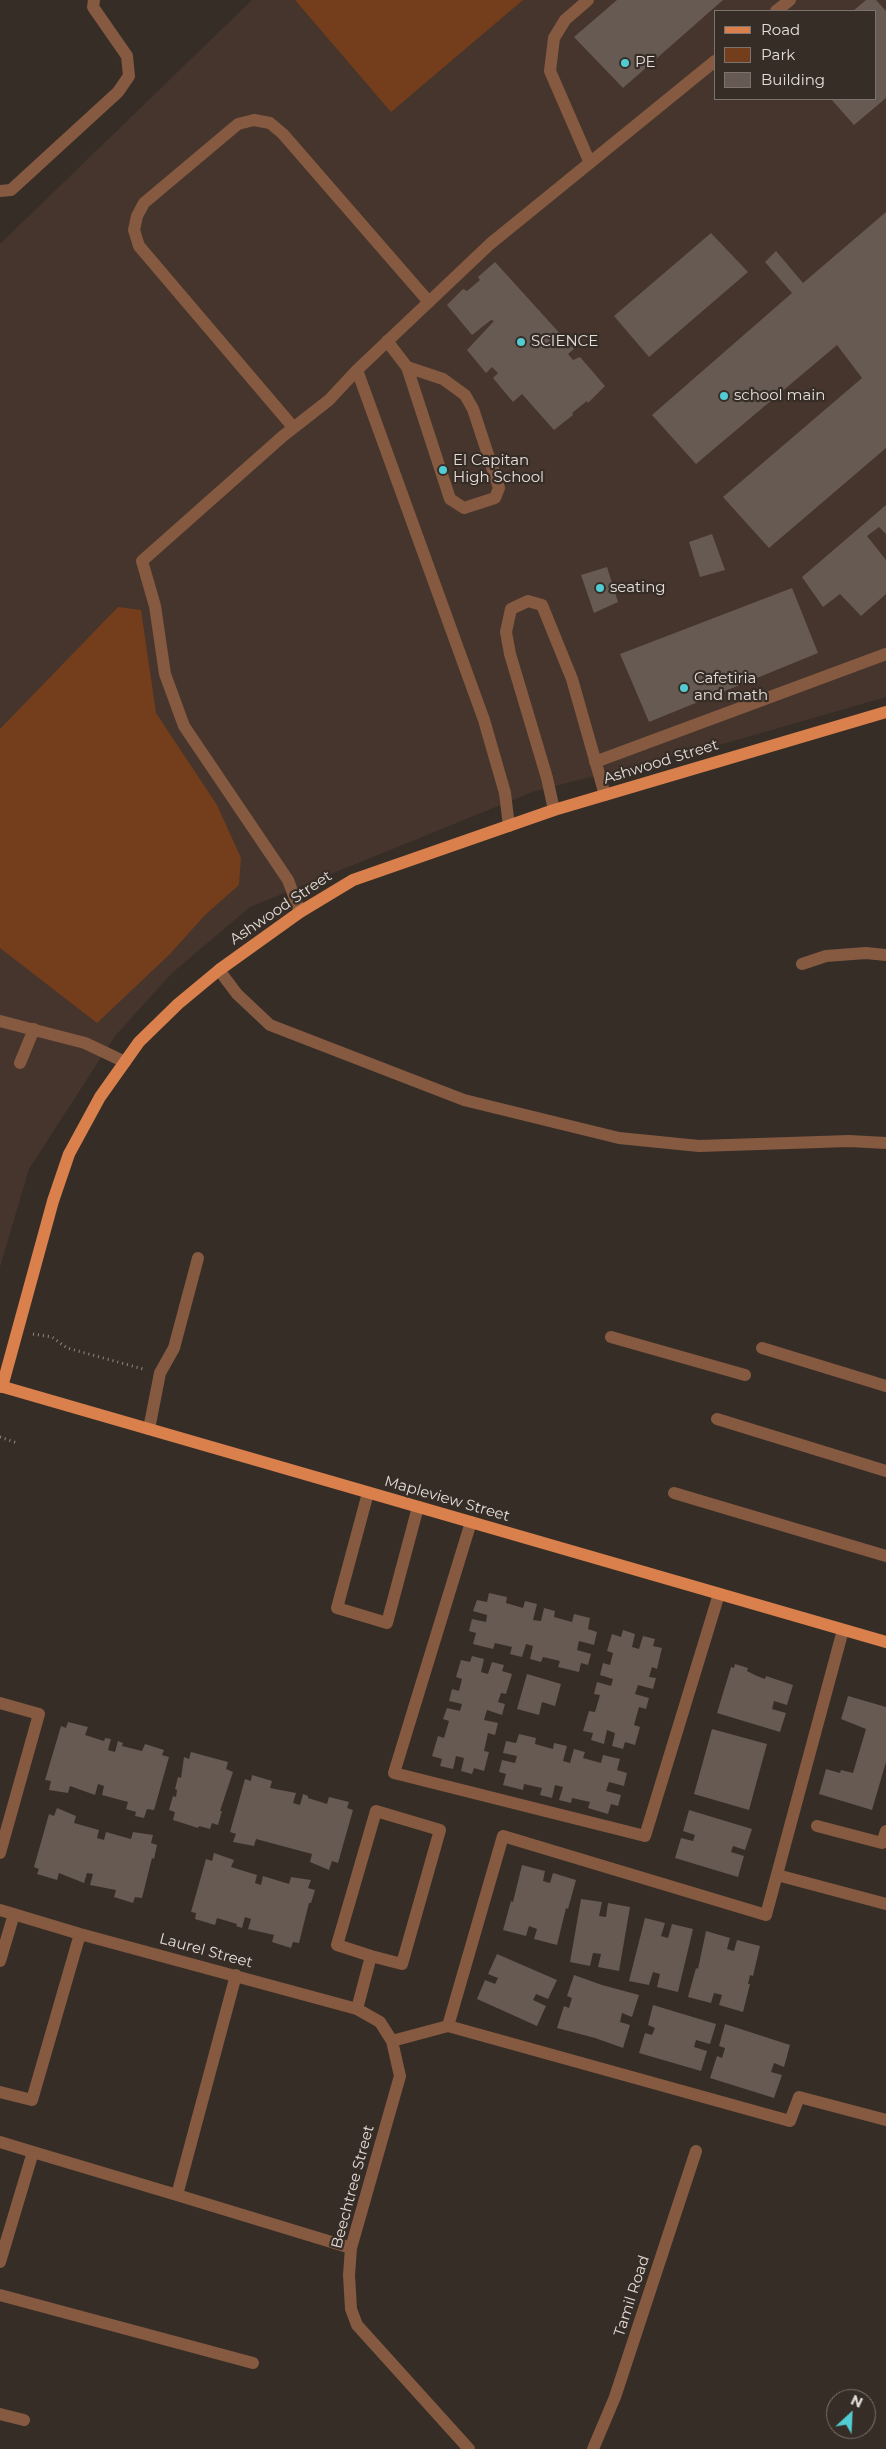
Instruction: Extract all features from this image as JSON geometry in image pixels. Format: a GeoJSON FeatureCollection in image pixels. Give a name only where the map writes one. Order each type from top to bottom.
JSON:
{"type":"FeatureCollection","features":[{"type":"Feature","properties":{"kind":"main road","name":"Ashwood Street"},"geometry":{"type":"LineString","coordinates":[[1,1388],[53,1201],[69,1154],[100,1097],[139,1042],[178,1004],[219,970],[300,912],[353,880],[554,810],[886,712]]}},
{"type":"Feature","properties":{"kind":"main road","name":"Mapleview Street"},"geometry":{"type":"LineString","coordinates":[[1,1388],[886,1642]]}},
{"type":"Feature","properties":{"kind":"street"},"geometry":{"type":"LineString","coordinates":[[0,191],[11,190],[118,92],[129,76],[127,56],[93,7],[94,0]]}},
{"type":"Feature","properties":{"kind":"street"},"geometry":{"type":"LineString","coordinates":[[588,0],[564,20],[554,38],[550,56],[550,71],[590,162]]}},
{"type":"Feature","properties":{"kind":"street"},"geometry":{"type":"LineString","coordinates":[[777,10],[790,0]]}},
{"type":"Feature","properties":{"kind":"street"},"geometry":{"type":"LineString","coordinates":[[300,912],[288,880],[184,726],[165,674],[156,606],[142,561],[294,427],[328,400],[387,341],[490,244],[714,62]]}},
{"type":"Feature","properties":{"kind":"street"},"geometry":{"type":"LineString","coordinates":[[294,427],[139,246],[134,230],[137,216],[144,203],[238,124],[254,120],[270,123],[283,134],[429,302]]}},
{"type":"Feature","properties":{"kind":"street"},"geometry":{"type":"LineString","coordinates":[[387,341],[407,367],[450,499],[464,508],[495,498],[499,488],[474,409],[464,395],[450,382],[407,367]]}},
{"type":"Feature","properties":{"kind":"street"},"geometry":{"type":"LineString","coordinates":[[357,370],[484,720],[504,794],[509,826]]}},
{"type":"Feature","properties":{"kind":"street"},"geometry":{"type":"LineString","coordinates":[[554,810],[545,770],[510,654],[506,632],[512,608],[528,601],[542,605],[572,679],[605,795]]}},
{"type":"Feature","properties":{"kind":"street"},"geometry":{"type":"LineString","coordinates":[[595,762],[886,654]]}},
{"type":"Feature","properties":{"kind":"street"},"geometry":{"type":"LineString","coordinates":[[802,964],[826,956],[866,953],[886,955]]}},
{"type":"Feature","properties":{"kind":"street"},"geometry":{"type":"LineString","coordinates":[[219,970],[237,994],[270,1025],[464,1100],[619,1138],[699,1146],[849,1142],[886,1144]]}},
{"type":"Feature","properties":{"kind":"street"},"geometry":{"type":"LineString","coordinates":[[0,1021],[85,1043],[125,1062]]}},
{"type":"Feature","properties":{"kind":"street"},"geometry":{"type":"LineString","coordinates":[[20,1063],[34,1029]]}},
{"type":"Feature","properties":{"kind":"street"},"geometry":{"type":"LineString","coordinates":[[149,1429],[160,1373],[174,1348],[198,1258]]}},
{"type":"Feature","properties":{"kind":"street"},"geometry":{"type":"LineString","coordinates":[[611,1337],[745,1375]]}},
{"type":"Feature","properties":{"kind":"street"},"geometry":{"type":"LineString","coordinates":[[762,1348],[886,1386]]}},
{"type":"Feature","properties":{"kind":"street"},"geometry":{"type":"LineString","coordinates":[[717,1419],[886,1471]]}},
{"type":"Feature","properties":{"kind":"street"},"geometry":{"type":"LineString","coordinates":[[368,1493],[337,1608],[379,1621],[387,1623],[418,1507]]}},
{"type":"Feature","properties":{"kind":"street"},"geometry":{"type":"LineString","coordinates":[[674,1493],[886,1556]]}},
{"type":"Feature","properties":{"kind":"street"},"geometry":{"type":"LineString","coordinates":[[471,1522],[394,1773],[645,1836],[719,1594]]}},
{"type":"Feature","properties":{"kind":"street"},"geometry":{"type":"LineString","coordinates":[[448,2026],[503,1836],[766,1915],[843,1630]]}},
{"type":"Feature","properties":{"kind":"street"},"geometry":{"type":"LineString","coordinates":[[0,1703],[39,1714],[0,1853]]}},
{"type":"Feature","properties":{"kind":"street"},"geometry":{"type":"LineString","coordinates":[[376,1811],[440,1830],[402,1964],[371,1956],[337,1945],[376,1811]]}},
{"type":"Feature","properties":{"kind":"street"},"geometry":{"type":"LineString","coordinates":[[817,1826],[882,1844],[886,1831]]}},
{"type":"Feature","properties":{"kind":"street"},"geometry":{"type":"LineString","coordinates":[[777,1875],[886,1904]]}},
{"type":"Feature","properties":{"kind":"street","name":"Laurel Street"},"geometry":{"type":"LineString","coordinates":[[0,1910],[80,1934],[356,2009],[380,2022],[392,2041]]}},
{"type":"Feature","properties":{"kind":"street"},"geometry":{"type":"LineString","coordinates":[[0,1961],[14,1914]]}},
{"type":"Feature","properties":{"kind":"street"},"geometry":{"type":"LineString","coordinates":[[0,2092],[32,2100],[80,1934]]}},
{"type":"Feature","properties":{"kind":"street"},"geometry":{"type":"LineString","coordinates":[[356,2009],[371,1956]]}},
{"type":"Feature","properties":{"kind":"street"},"geometry":{"type":"LineString","coordinates":[[177,2195],[236,1975]]}},
{"type":"Feature","properties":{"kind":"street"},"geometry":{"type":"LineString","coordinates":[[392,2041],[448,2026],[790,2121],[799,2097],[886,2120]]}},
{"type":"Feature","properties":{"kind":"street","name":"Beechtree Street"},"geometry":{"type":"LineString","coordinates":[[392,2041],[400,2076],[351,2248],[348,2274],[351,2309],[357,2325],[469,2449]]}},
{"type":"Feature","properties":{"kind":"street"},"geometry":{"type":"LineString","coordinates":[[0,2142],[351,2248]]}},
{"type":"Feature","properties":{"kind":"street","name":"Tamil Road"},"geometry":{"type":"LineString","coordinates":[[593,2449],[615,2398],[696,2151]]}},
{"type":"Feature","properties":{"kind":"street"},"geometry":{"type":"LineString","coordinates":[[0,2262],[33,2152]]}},
{"type":"Feature","properties":{"kind":"street"},"geometry":{"type":"LineString","coordinates":[[0,2295],[253,2363]]}},
{"type":"Feature","properties":{"kind":"street"},"geometry":{"type":"LineString","coordinates":[[0,2414],[24,2420]]}},
{"type":"Feature","properties":{"kind":"path"},"geometry":{"type":"LineString","coordinates":[[52,1337],[67,1348],[143,1369]]}},
{"type":"Feature","properties":{"kind":"path"},"geometry":{"type":"LineString","coordinates":[[0,1437],[17,1443]]}},
{"type":"Feature","properties":{"kind":"shaded area","name":"El Capitan High School"},"geometry":{"type":"Polygon","coordinates":[[[252,0],[886,0],[886,697],[730,742],[535,791],[250,907],[172,973],[115,1036],[29,1169],[0,1267],[0,244],[252,0]]]}},
{"type":"Feature","properties":{"kind":"green space"},"geometry":{"type":"Polygon","coordinates":[[[295,0],[523,0],[391,112],[295,0]]]}},
{"type":"Feature","properties":{"kind":"green space"},"geometry":{"type":"Polygon","coordinates":[[[118,607],[141,610],[156,713],[217,805],[241,858],[239,885],[205,915],[170,954],[97,1023],[0,948],[0,729],[118,607]]]}},
{"type":"Feature","properties":{"kind":"building","name":"PE"},"geometry":{"type":"Polygon","coordinates":[[[617,0],[723,0],[623,88],[574,37],[617,0]]]}},
{"type":"Feature","properties":{"kind":"building"},"geometry":{"type":"Polygon","coordinates":[[[866,0],[876,0],[886,11],[886,98],[854,125],[832,100],[876,100],[876,10],[854,10],[866,0]]]}},
{"type":"Feature","properties":{"kind":"building","name":"school main"},"geometry":{"type":"Polygon","coordinates":[[[886,212],[886,448],[769,548],[723,497],[862,378],[837,345],[696,464],[652,415],[792,293],[765,262],[776,251],[803,283],[886,212]]]}},
{"type":"Feature","properties":{"kind":"building"},"geometry":{"type":"Polygon","coordinates":[[[711,233],[748,272],[649,357],[614,316],[711,233]]]}},
{"type":"Feature","properties":{"kind":"building","name":"SCIENCE"},"geometry":{"type":"Polygon","coordinates":[[[495,262],[574,349],[568,354],[573,360],[580,357],[605,386],[588,403],[587,401],[554,430],[522,394],[513,402],[493,378],[498,373],[492,367],[486,373],[467,350],[494,321],[491,320],[472,335],[447,305],[463,289],[467,291],[480,280],[478,277],[495,262]]]}},
{"type":"Feature","properties":{"kind":"building"},"geometry":{"type":"Polygon","coordinates":[[[886,505],[886,534],[879,527],[867,536],[886,560],[886,594],[861,616],[840,594],[823,607],[802,577],[886,505]]]}},
{"type":"Feature","properties":{"kind":"building","name":"seating"},"geometry":{"type":"Polygon","coordinates":[[[712,534],[725,570],[700,577],[689,542],[712,534]]]}},
{"type":"Feature","properties":{"kind":"building","name":"seating"},"geometry":{"type":"Polygon","coordinates":[[[607,567],[618,602],[594,613],[581,575],[607,567]]]}},
{"type":"Feature","properties":{"kind":"building","name":"Cafetiria and math"},"geometry":{"type":"Polygon","coordinates":[[[792,588],[818,653],[649,722],[620,654],[792,588]]]}},
{"type":"Feature","properties":{"kind":"building"},"geometry":{"type":"Polygon","coordinates":[[[489,1593],[507,1597],[506,1603],[523,1608],[525,1601],[537,1604],[533,1620],[541,1621],[544,1608],[555,1611],[554,1617],[572,1622],[574,1614],[590,1618],[588,1629],[597,1632],[594,1645],[579,1641],[577,1650],[591,1654],[588,1665],[581,1663],[579,1672],[558,1667],[560,1661],[543,1657],[541,1662],[530,1659],[533,1646],[526,1644],[522,1657],[510,1654],[512,1647],[495,1643],[493,1649],[473,1644],[476,1633],[469,1631],[472,1619],[486,1622],[487,1615],[473,1611],[477,1600],[487,1602],[489,1593]]]}},
{"type":"Feature","properties":{"kind":"building"},"geometry":{"type":"Polygon","coordinates":[[[623,1630],[635,1634],[632,1647],[639,1649],[643,1636],[655,1639],[653,1646],[662,1648],[657,1669],[652,1667],[649,1677],[656,1678],[653,1689],[638,1685],[635,1694],[649,1698],[646,1709],[639,1707],[634,1725],[640,1727],[635,1745],[625,1742],[623,1749],[612,1746],[615,1733],[607,1730],[604,1744],[591,1740],[593,1733],[583,1731],[589,1711],[595,1712],[600,1695],[594,1694],[597,1682],[611,1686],[613,1679],[600,1675],[603,1663],[610,1665],[613,1653],[607,1651],[612,1634],[621,1637],[623,1630]]]}},
{"type":"Feature","properties":{"kind":"building"},"geometry":{"type":"Polygon","coordinates":[[[472,1656],[484,1659],[481,1672],[488,1674],[492,1662],[504,1665],[502,1671],[512,1674],[506,1694],[501,1693],[498,1702],[505,1704],[502,1715],[487,1710],[484,1720],[498,1723],[495,1735],[488,1733],[484,1751],[489,1752],[484,1771],[474,1768],[472,1774],[461,1771],[464,1758],[456,1756],[453,1769],[440,1766],[442,1759],[432,1756],[438,1736],[444,1738],[449,1721],[443,1719],[447,1708],[460,1711],[462,1704],[449,1701],[452,1689],[459,1691],[462,1679],[456,1677],[461,1660],[470,1662],[472,1656]]]}},
{"type":"Feature","properties":{"kind":"building"},"geometry":{"type":"Polygon","coordinates":[[[735,1664],[748,1668],[747,1671],[765,1679],[766,1676],[793,1685],[787,1705],[774,1701],[772,1709],[786,1713],[780,1732],[717,1713],[731,1667],[734,1668],[735,1664]]]}},
{"type":"Feature","properties":{"kind":"building"},"geometry":{"type":"Polygon","coordinates":[[[527,1674],[561,1684],[555,1706],[542,1702],[539,1715],[517,1709],[527,1674]]]}},
{"type":"Feature","properties":{"kind":"building"},"geometry":{"type":"Polygon","coordinates":[[[848,1696],[886,1707],[886,1762],[872,1810],[819,1794],[826,1769],[840,1773],[841,1770],[853,1773],[866,1729],[841,1719],[848,1696]]]}},
{"type":"Feature","properties":{"kind":"building"},"geometry":{"type":"Polygon","coordinates":[[[68,1722],[88,1727],[85,1735],[104,1741],[105,1738],[111,1739],[108,1750],[115,1752],[118,1741],[123,1743],[122,1746],[142,1751],[145,1744],[164,1750],[162,1755],[169,1757],[154,1810],[147,1809],[144,1818],[135,1816],[136,1812],[126,1809],[128,1802],[102,1795],[104,1786],[98,1784],[95,1795],[70,1786],[68,1793],[49,1790],[51,1781],[45,1780],[61,1726],[66,1728],[68,1722]]]}},
{"type":"Feature","properties":{"kind":"building"},"geometry":{"type":"Polygon","coordinates":[[[712,1729],[767,1744],[749,1810],[694,1794],[712,1729]]]}},
{"type":"Feature","properties":{"kind":"building"},"geometry":{"type":"Polygon","coordinates":[[[519,1734],[536,1738],[535,1744],[553,1749],[554,1743],[567,1746],[563,1761],[570,1763],[574,1749],[585,1752],[583,1758],[601,1763],[603,1755],[620,1759],[617,1770],[627,1773],[624,1786],[609,1782],[606,1791],[621,1795],[618,1806],[611,1804],[608,1814],[588,1808],[590,1802],[572,1798],[571,1803],[559,1800],[563,1787],[555,1785],[552,1798],[540,1795],[542,1788],[524,1784],[523,1790],[503,1785],[506,1774],[499,1772],[502,1760],[515,1763],[517,1756],[503,1753],[506,1741],[516,1743],[519,1734]]]}},
{"type":"Feature","properties":{"kind":"building"},"geometry":{"type":"Polygon","coordinates":[[[191,1752],[228,1762],[226,1769],[233,1772],[220,1811],[222,1811],[218,1825],[212,1823],[210,1829],[199,1826],[198,1828],[173,1820],[175,1812],[169,1810],[173,1796],[176,1797],[177,1790],[175,1789],[178,1777],[181,1778],[184,1757],[189,1759],[191,1752]]]}},
{"type":"Feature","properties":{"kind":"building"},"geometry":{"type":"Polygon","coordinates":[[[252,1775],[272,1781],[270,1788],[296,1793],[293,1803],[300,1805],[303,1794],[308,1796],[308,1798],[327,1804],[329,1797],[349,1802],[347,1808],[353,1810],[338,1863],[332,1861],[329,1870],[310,1862],[312,1854],[256,1839],[254,1846],[233,1842],[236,1834],[230,1832],[245,1779],[251,1781],[252,1775]]]}},
{"type":"Feature","properties":{"kind":"building"},"geometry":{"type":"Polygon","coordinates":[[[57,1808],[76,1816],[74,1823],[99,1830],[97,1838],[104,1840],[106,1832],[131,1839],[133,1832],[153,1835],[151,1843],[157,1845],[142,1898],[135,1897],[133,1903],[114,1897],[116,1890],[90,1885],[93,1874],[87,1873],[84,1883],[59,1873],[57,1880],[37,1874],[39,1869],[34,1867],[49,1814],[54,1816],[57,1808]]]}},
{"type":"Feature","properties":{"kind":"building"},"geometry":{"type":"Polygon","coordinates":[[[689,1810],[752,1829],[745,1850],[733,1846],[731,1852],[744,1856],[738,1877],[675,1858],[681,1838],[693,1841],[695,1835],[683,1831],[689,1810]]]}},
{"type":"Feature","properties":{"kind":"building"},"geometry":{"type":"Polygon","coordinates":[[[214,1853],[234,1860],[231,1867],[257,1875],[255,1883],[261,1885],[263,1876],[289,1884],[291,1877],[311,1880],[308,1888],[315,1890],[311,1903],[309,1903],[299,1943],[293,1942],[291,1948],[272,1942],[274,1935],[248,1929],[251,1919],[245,1917],[242,1928],[236,1926],[237,1924],[217,1918],[215,1925],[195,1919],[196,1913],[191,1912],[206,1859],[212,1861],[214,1853]]]}},
{"type":"Feature","properties":{"kind":"building"},"geometry":{"type":"Polygon","coordinates":[[[522,1865],[545,1871],[543,1881],[550,1883],[553,1873],[576,1880],[568,1909],[566,1908],[557,1945],[534,1939],[537,1929],[529,1926],[526,1936],[503,1930],[511,1901],[513,1902],[522,1865]]]}},
{"type":"Feature","properties":{"kind":"building"},"geometry":{"type":"Polygon","coordinates":[[[581,1899],[602,1902],[599,1916],[606,1917],[608,1903],[630,1907],[619,1971],[598,1967],[601,1954],[593,1953],[590,1966],[570,1962],[581,1899]]]}},
{"type":"Feature","properties":{"kind":"building"},"geometry":{"type":"Polygon","coordinates":[[[645,1918],[665,1923],[661,1936],[668,1938],[672,1924],[693,1929],[678,1992],[657,1987],[660,1974],[653,1972],[649,1985],[629,1981],[645,1918]]]}},
{"type":"Feature","properties":{"kind":"building"},"geometry":{"type":"Polygon","coordinates":[[[706,1931],[730,1938],[727,1949],[734,1951],[737,1940],[760,1946],[753,1976],[750,1975],[748,1984],[750,1984],[743,2012],[719,2005],[722,1995],[714,1993],[711,2003],[688,1997],[696,1968],[698,1969],[706,1931]]]}},
{"type":"Feature","properties":{"kind":"building"},"geometry":{"type":"Polygon","coordinates":[[[497,1954],[557,1980],[548,1999],[536,1994],[533,2000],[546,2006],[537,2026],[477,1999],[485,1980],[495,1984],[498,1978],[488,1974],[497,1954]]]}},
{"type":"Feature","properties":{"kind":"building"},"geometry":{"type":"Polygon","coordinates":[[[574,1975],[639,1995],[632,2017],[622,2013],[620,2022],[630,2025],[623,2048],[557,2028],[564,2006],[569,2008],[572,1998],[567,1996],[574,1975]]]}},
{"type":"Feature","properties":{"kind":"building"},"geometry":{"type":"Polygon","coordinates":[[[653,2005],[716,2024],[710,2044],[696,2040],[694,2047],[707,2051],[701,2071],[639,2053],[645,2033],[652,2035],[655,2028],[648,2025],[653,2005]]]}},
{"type":"Feature","properties":{"kind":"building"},"geometry":{"type":"Polygon","coordinates":[[[725,2024],[790,2045],[784,2067],[774,2063],[771,2072],[782,2075],[774,2098],[710,2078],[717,2056],[722,2058],[725,2048],[719,2046],[725,2024]]]}},
{"type":"Feature","properties":{"kind":"place","name":"PE"},"geometry":{"type":"Point","coordinates":[625,63]}},
{"type":"Feature","properties":{"kind":"place","name":"SCIENCE"},"geometry":{"type":"Point","coordinates":[521,342]}},
{"type":"Feature","properties":{"kind":"place","name":"school main"},"geometry":{"type":"Point","coordinates":[724,396]}},
{"type":"Feature","properties":{"kind":"place","name":"El Capitan High School"},"geometry":{"type":"Point","coordinates":[443,470]}},
{"type":"Feature","properties":{"kind":"place","name":"seating"},"geometry":{"type":"Point","coordinates":[600,588]}},
{"type":"Feature","properties":{"kind":"place","name":"Cafetiria and math"},"geometry":{"type":"Point","coordinates":[684,688]}}]}
